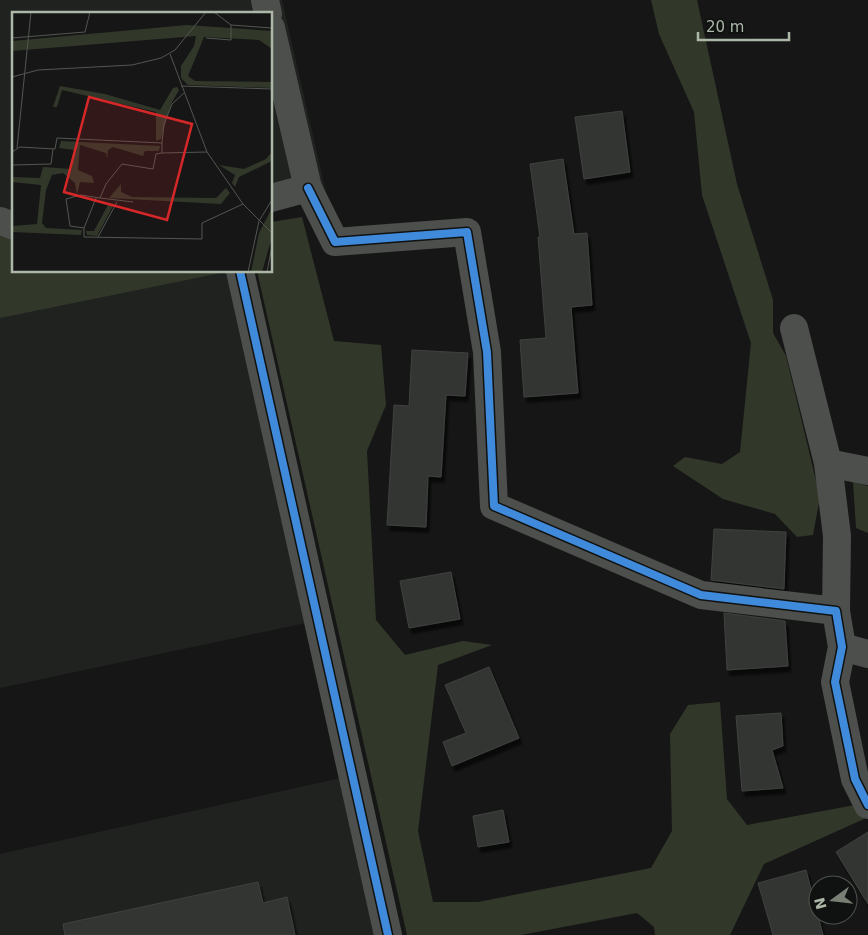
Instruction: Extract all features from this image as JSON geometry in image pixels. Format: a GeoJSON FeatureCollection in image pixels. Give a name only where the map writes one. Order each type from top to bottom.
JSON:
{"type":"FeatureCollection","features":[{"type":"Feature","properties":{"kind":"street"},"geometry":{"type":"LineString","coordinates":[[272,32],[308,188],[335,242],[467,232],[487,352],[494,506],[702,595],[836,611]]}},
{"type":"Feature","properties":{"kind":"street"},"geometry":{"type":"LineString","coordinates":[[272,198],[308,188]]}},
{"type":"Feature","properties":{"kind":"street"},"geometry":{"type":"LineString","coordinates":[[0,221],[12,225]]}},
{"type":"Feature","properties":{"kind":"street"},"geometry":{"type":"LineString","coordinates":[[240,272],[388,935]]}},
{"type":"Feature","properties":{"kind":"street"},"geometry":{"type":"LineString","coordinates":[[794,328],[828,463],[837,536],[836,611],[842,647],[835,682],[855,779],[868,805]]}},
{"type":"Feature","properties":{"kind":"street"},"geometry":{"type":"LineString","coordinates":[[828,463],[868,471]]}},
{"type":"Feature","properties":{"kind":"street"},"geometry":{"type":"LineString","coordinates":[[842,647],[868,654]]}},
{"type":"Feature","properties":{"kind":"shaded area"},"geometry":{"type":"Polygon","coordinates":[[[0,0],[282,0],[327,197],[272,211],[272,12],[12,12],[12,272],[251,272],[329,618],[0,688],[0,0]]]}},
{"type":"Feature","properties":{"kind":"shaded area"},"geometry":{"type":"Polygon","coordinates":[[[651,0],[697,0],[737,184],[773,300],[773,333],[786,356],[820,497],[813,535],[797,537],[775,514],[723,499],[673,466],[685,457],[722,464],[740,452],[751,343],[702,195],[694,112],[659,34],[651,0]]]}},
{"type":"Feature","properties":{"kind":"shaded area"},"geometry":{"type":"Polygon","coordinates":[[[302,217],[334,341],[381,345],[386,405],[367,451],[376,620],[405,655],[463,641],[492,645],[438,665],[418,831],[433,902],[478,902],[651,868],[672,831],[670,734],[688,705],[720,702],[727,799],[747,825],[855,805],[864,819],[764,864],[730,935],[655,935],[654,927],[637,913],[521,935],[407,935],[257,272],[272,272],[272,222],[302,217]]]}},
{"type":"Feature","properties":{"kind":"shaded area"},"geometry":{"type":"Polygon","coordinates":[[[0,236],[12,240],[12,272],[221,272],[221,273],[0,318],[0,236]]]}},
{"type":"Feature","properties":{"kind":"shaded area"},"geometry":{"type":"Polygon","coordinates":[[[853,482],[868,486],[868,533],[856,528],[853,482]]]}},
{"type":"Feature","properties":{"kind":"shaded area"},"geometry":{"type":"Polygon","coordinates":[[[363,773],[400,935],[0,935],[0,854],[363,773]]]}},
{"type":"Feature","properties":{"kind":"building"},"geometry":{"type":"Polygon","coordinates":[[[622,111],[630,172],[584,179],[575,117],[622,111]]]}},
{"type":"Feature","properties":{"kind":"building"},"geometry":{"type":"Polygon","coordinates":[[[563,159],[574,234],[587,233],[592,305],[571,307],[578,393],[524,397],[520,340],[546,338],[538,237],[540,237],[530,164],[563,159]]]}},
{"type":"Feature","properties":{"kind":"building"},"geometry":{"type":"Polygon","coordinates":[[[412,350],[468,353],[465,396],[446,395],[441,477],[428,476],[426,527],[387,525],[394,405],[409,406],[412,350]]]}},
{"type":"Feature","properties":{"kind":"building"},"geometry":{"type":"Polygon","coordinates":[[[714,529],[786,532],[784,589],[711,580],[714,529]]]}},
{"type":"Feature","properties":{"kind":"building"},"geometry":{"type":"Polygon","coordinates":[[[451,572],[460,619],[409,628],[400,581],[451,572]]]}},
{"type":"Feature","properties":{"kind":"building"},"geometry":{"type":"Polygon","coordinates":[[[724,613],[785,621],[788,666],[727,670],[724,613]]]}},
{"type":"Feature","properties":{"kind":"building"},"geometry":{"type":"Polygon","coordinates":[[[489,667],[519,738],[452,766],[443,742],[466,733],[445,685],[489,667]]]}},
{"type":"Feature","properties":{"kind":"building"},"geometry":{"type":"Polygon","coordinates":[[[781,713],[783,746],[772,750],[783,788],[742,791],[736,716],[781,713]]]}},
{"type":"Feature","properties":{"kind":"building"},"geometry":{"type":"Polygon","coordinates":[[[503,810],[509,842],[478,847],[473,816],[503,810]]]}},
{"type":"Feature","properties":{"kind":"building"},"geometry":{"type":"Polygon","coordinates":[[[868,832],[868,904],[858,888],[858,875],[850,875],[836,852],[868,832]]]}},
{"type":"Feature","properties":{"kind":"building"},"geometry":{"type":"Polygon","coordinates":[[[806,870],[808,878],[808,925],[820,925],[823,935],[773,935],[758,883],[806,870]]]}},
{"type":"Feature","properties":{"kind":"building"},"geometry":{"type":"Polygon","coordinates":[[[258,882],[263,903],[287,897],[295,935],[65,935],[63,924],[258,882]]]}},
{"type":"Feature","properties":{"kind":"cycle path"},"geometry":{"type":"LineString","coordinates":[[308,188],[335,242],[467,232],[487,352],[494,506],[701,595],[836,611],[842,647],[835,682],[855,779],[868,805]]}},
{"type":"Feature","properties":{"kind":"cycle path"},"geometry":{"type":"LineString","coordinates":[[240,272],[388,935]]}}]}
